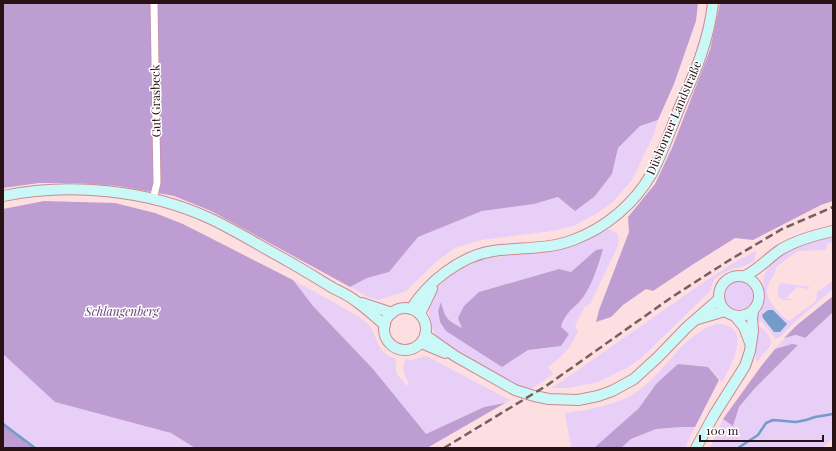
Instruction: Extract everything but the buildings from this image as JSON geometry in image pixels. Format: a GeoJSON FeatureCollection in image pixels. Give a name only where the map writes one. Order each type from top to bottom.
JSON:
{"type":"FeatureCollection","features":[{"type":"Feature","properties":{"kind":"main road","name":"Düshorner Landstraße"},"geometry":{"type":"LineString","coordinates":[[416,312],[421,296],[445,273],[458,264],[478,254],[494,251],[544,248],[573,240],[604,224],[626,206],[640,191],[652,174],[664,147],[697,67],[708,28],[712,3]]}},
{"type":"Feature","properties":{"kind":"main road"},"geometry":{"type":"LineString","coordinates":[[3,196],[42,191],[78,190],[116,192],[153,199],[179,207],[207,217],[227,227],[356,301],[385,325]]}},
{"type":"Feature","properties":{"kind":"main road"},"geometry":{"type":"LineString","coordinates":[[750,343],[744,327],[735,316],[725,310],[719,299],[719,293],[724,283],[734,277],[745,276],[762,266],[771,257],[791,244],[802,239],[833,231]]}},
{"type":"Feature","properties":{"kind":"main road"},"geometry":{"type":"LineString","coordinates":[[757,286],[762,266]]}},
{"type":"Feature","properties":{"kind":"main road"},"geometry":{"type":"LineString","coordinates":[[735,316],[747,315],[752,312],[760,297],[757,286],[745,276]]}},
{"type":"Feature","properties":{"kind":"main road"},"geometry":{"type":"LineString","coordinates":[[423,339],[509,387],[534,396],[558,400],[588,398],[612,391],[634,379],[658,357],[681,332],[719,299]]}},
{"type":"Feature","properties":{"kind":"main road"},"geometry":{"type":"LineString","coordinates":[[356,301],[392,313]]}},
{"type":"Feature","properties":{"kind":"main road"},"geometry":{"type":"LineString","coordinates":[[401,309],[416,312],[426,326],[423,339],[409,349],[396,347],[387,338],[385,325],[392,313],[401,309]]}},
{"type":"Feature","properties":{"kind":"main road"},"geometry":{"type":"LineString","coordinates":[[696,320],[725,310]]}},
{"type":"Feature","properties":{"kind":"main road"},"geometry":{"type":"LineString","coordinates":[[696,448],[712,418],[745,366],[750,351],[753,331],[752,312]]}},
{"type":"Feature","properties":{"kind":"street","name":"Gut Grasbeck"},"geometry":{"type":"LineString","coordinates":[[153,199],[157,184],[154,3]]}},
{"type":"Feature","properties":{"kind":"shaded area"},"geometry":{"type":"Polygon","coordinates":[[[658,120],[654,134],[632,180],[613,202],[596,214],[573,226],[552,231],[481,240],[455,248],[437,261],[406,291],[378,300],[368,297],[350,287],[367,278],[389,272],[418,237],[482,211],[534,204],[558,197],[595,196],[612,174],[618,148],[640,126],[658,120]]]}},
{"type":"Feature","properties":{"kind":"shaded area"},"geometry":{"type":"Polygon","coordinates":[[[607,229],[614,231],[617,234],[619,239],[618,246],[590,304],[584,308],[575,326],[578,331],[572,343],[563,355],[548,367],[553,374],[530,390],[503,378],[446,346],[436,336],[429,316],[430,302],[440,285],[454,273],[468,265],[483,260],[562,249],[580,243],[607,229]],[[559,269],[479,292],[463,329],[449,319],[441,303],[438,311],[440,322],[502,367],[528,350],[561,346],[561,327],[564,317],[583,298],[571,272],[559,269]]]}},
{"type":"Feature","properties":{"kind":"shaded area"},"geometry":{"type":"Polygon","coordinates":[[[833,237],[833,243],[828,243],[826,250],[798,251],[776,267],[775,274],[767,287],[767,293],[772,304],[789,321],[816,301],[817,292],[833,281],[833,289],[798,319],[779,338],[775,338],[762,322],[757,321],[764,301],[763,282],[766,271],[778,257],[786,252],[805,244],[833,237]]]}},
{"type":"Feature","properties":{"kind":"shaded area"},"geometry":{"type":"Polygon","coordinates":[[[756,251],[754,261],[718,276],[714,280],[710,291],[640,359],[627,368],[598,382],[568,388],[552,388],[704,282],[735,262],[756,251]]]}},
{"type":"Feature","properties":{"kind":"shaded area"},"geometry":{"type":"Polygon","coordinates":[[[293,280],[327,298],[368,324],[380,348],[389,356],[396,359],[396,373],[407,386],[409,383],[403,368],[404,362],[406,359],[411,360],[426,356],[510,400],[505,403],[483,407],[426,434],[373,369],[313,306],[293,280]]]}},
{"type":"Feature","properties":{"kind":"shaded area"},"geometry":{"type":"Polygon","coordinates":[[[736,281],[742,281],[752,288],[755,297],[754,303],[748,310],[742,313],[736,313],[726,306],[723,300],[723,294],[730,284],[736,281]]]}},
{"type":"Feature","properties":{"kind":"shaded area"},"geometry":{"type":"Polygon","coordinates":[[[780,283],[810,287],[808,289],[797,287],[786,298],[793,300],[784,300],[779,297],[778,294],[780,283]]]}},
{"type":"Feature","properties":{"kind":"shaded area"},"geometry":{"type":"Polygon","coordinates":[[[833,312],[833,438],[822,448],[710,448],[723,419],[733,426],[739,407],[792,344],[775,349],[788,337],[795,336],[805,338],[833,312]]]}},
{"type":"Feature","properties":{"kind":"shaded area"},"geometry":{"type":"Polygon","coordinates":[[[716,324],[728,326],[734,331],[737,338],[735,356],[722,382],[708,367],[656,384],[639,408],[594,448],[571,448],[565,413],[603,406],[630,396],[648,383],[684,344],[704,329],[716,324]]]}},
{"type":"Feature","properties":{"kind":"shaded area"},"geometry":{"type":"Polygon","coordinates":[[[756,326],[762,328],[768,334],[771,342],[770,346],[757,362],[755,353],[756,326]]]}},
{"type":"Feature","properties":{"kind":"shaded area"},"geometry":{"type":"Polygon","coordinates":[[[3,354],[55,402],[171,433],[194,448],[33,448],[3,422],[3,354]]]}},
{"type":"Feature","properties":{"kind":"shaded area"},"geometry":{"type":"Polygon","coordinates":[[[695,427],[685,448],[621,448],[631,439],[656,429],[695,427]]]}},
{"type":"Feature","properties":{"kind":"green space"},"geometry":{"type":"Polygon","coordinates":[[[3,3],[698,3],[696,21],[674,84],[658,120],[640,126],[618,148],[612,174],[595,196],[575,211],[558,197],[534,204],[482,211],[418,237],[389,272],[367,278],[350,287],[211,211],[174,196],[118,186],[77,183],[39,183],[3,188],[3,3]]]}},
{"type":"Feature","properties":{"kind":"green space"},"geometry":{"type":"Polygon","coordinates":[[[720,3],[833,3],[833,201],[821,205],[753,240],[735,238],[653,291],[646,289],[623,305],[611,317],[596,322],[599,310],[629,232],[628,217],[655,184],[672,148],[710,50],[720,3]]]}},
{"type":"Feature","properties":{"kind":"green space","name":"Schlangenberg"},"geometry":{"type":"Polygon","coordinates":[[[44,201],[115,203],[155,213],[183,224],[293,280],[313,306],[373,369],[426,434],[484,407],[505,403],[427,448],[195,448],[171,433],[55,402],[3,354],[3,209],[44,201]]]}},
{"type":"Feature","properties":{"kind":"green space"},"geometry":{"type":"Polygon","coordinates":[[[603,249],[595,274],[587,291],[563,321],[561,327],[569,334],[561,346],[528,350],[502,367],[446,331],[440,322],[438,311],[441,302],[444,312],[448,318],[462,328],[458,318],[464,306],[479,292],[559,269],[571,272],[596,250],[603,249]]]}},
{"type":"Feature","properties":{"kind":"green space"},"geometry":{"type":"Polygon","coordinates":[[[833,296],[833,312],[805,338],[796,335],[784,338],[797,325],[833,296]]]}},
{"type":"Feature","properties":{"kind":"green space"},"geometry":{"type":"Polygon","coordinates":[[[792,344],[798,345],[755,388],[739,407],[733,426],[723,419],[775,349],[792,344]]]}},
{"type":"Feature","properties":{"kind":"green space"},"geometry":{"type":"Polygon","coordinates":[[[678,364],[708,367],[719,380],[695,427],[656,429],[631,439],[621,448],[594,448],[639,408],[656,384],[678,364]]]}},
{"type":"Feature","properties":{"kind":"green space"},"geometry":{"type":"Polygon","coordinates":[[[3,422],[33,448],[3,448],[3,422]]]}},
{"type":"Feature","properties":{"kind":"water"},"geometry":{"type":"Polygon","coordinates":[[[768,310],[773,310],[787,324],[780,332],[774,332],[763,318],[762,315],[768,310]]]}},
{"type":"Feature","properties":{"kind":"waterway"},"geometry":{"type":"LineString","coordinates":[[738,448],[758,435],[766,423],[773,420],[796,422],[833,414]]}},
{"type":"Feature","properties":{"kind":"waterway"},"geometry":{"type":"LineString","coordinates":[[3,424],[35,448]]}},
{"type":"Feature","properties":{"kind":"railway"},"geometry":{"type":"LineString","coordinates":[[444,448],[546,386],[672,297],[728,261],[782,229],[833,207]]}}]}
